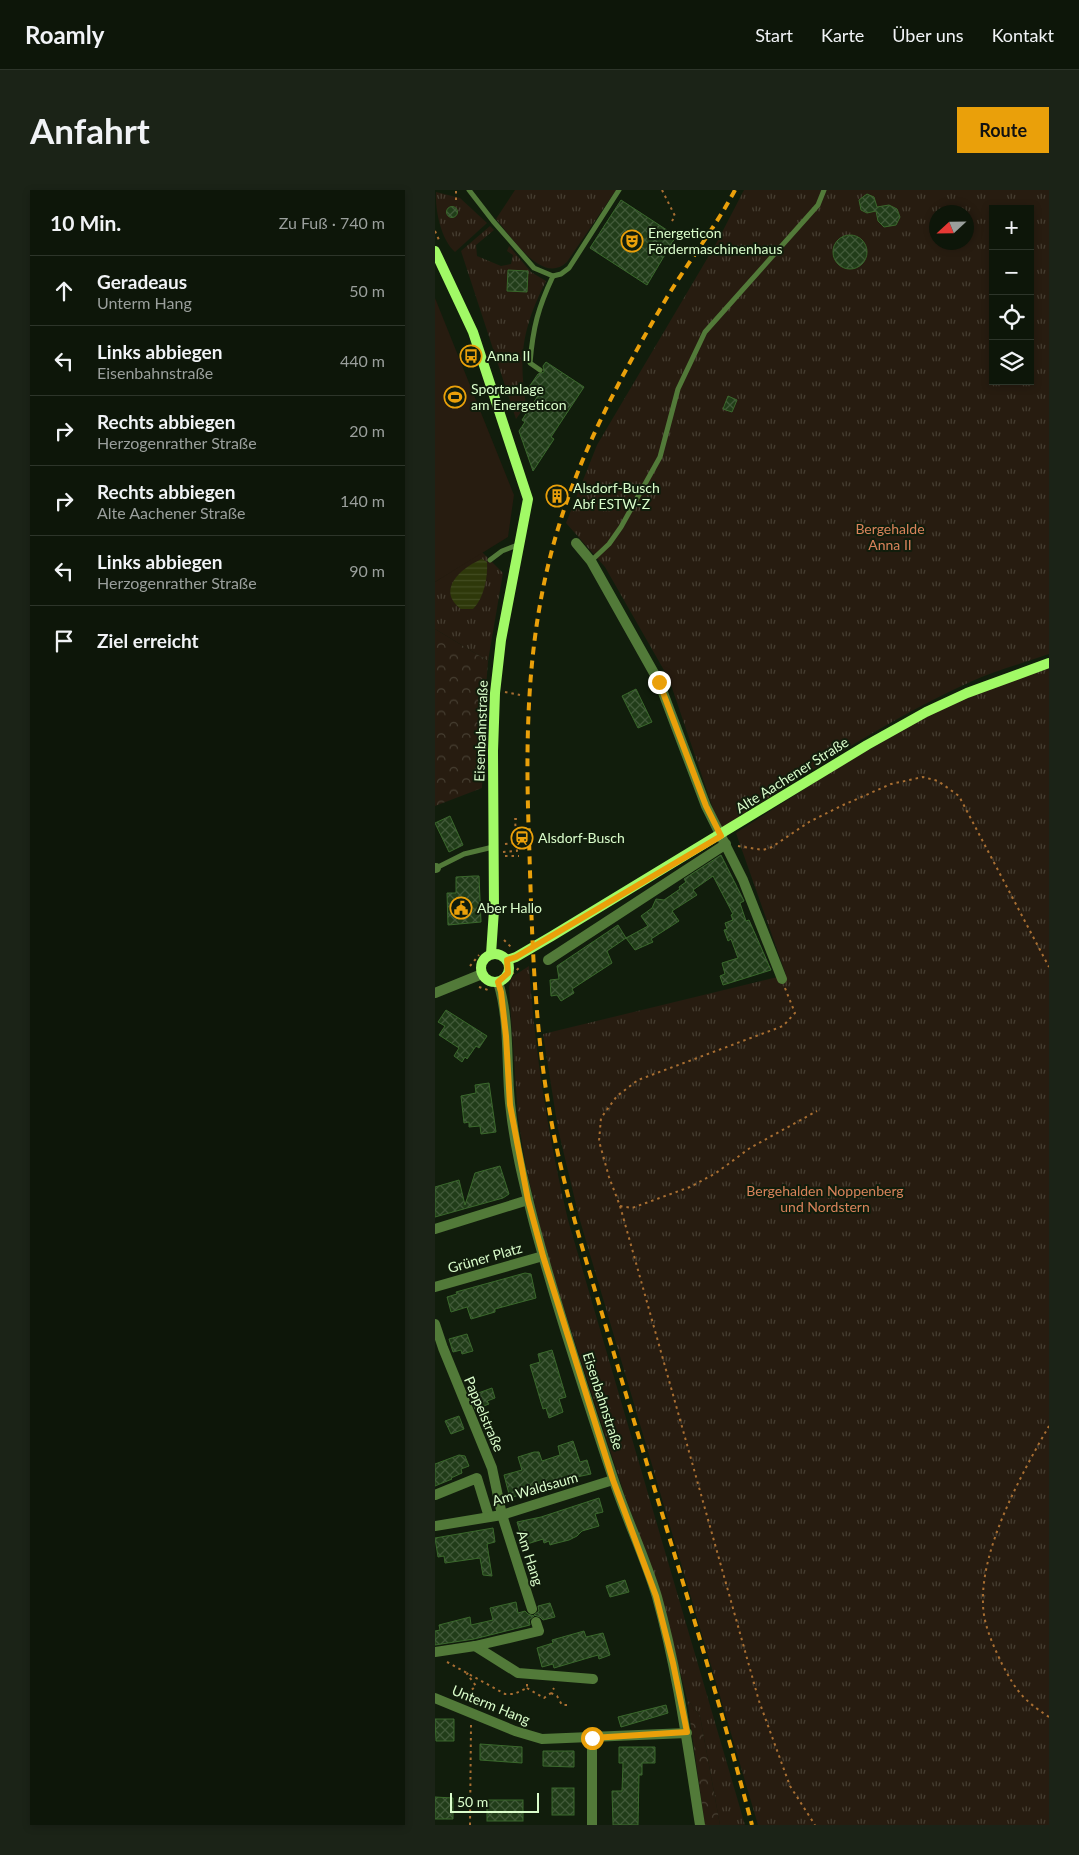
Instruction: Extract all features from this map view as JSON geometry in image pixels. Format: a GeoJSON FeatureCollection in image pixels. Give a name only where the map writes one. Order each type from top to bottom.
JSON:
{"type":"FeatureCollection","features":[{"type":"Feature","properties":{"kind":"street","name":"Eisenbahnstraße"},"geometry":{"type":"LineString","coordinates":[[435,251],[473,332],[526,492],[527,512],[501,640],[495,693],[498,848],[491,954]]}},
{"type":"Feature","properties":{"kind":"street"},"geometry":{"type":"LineString","coordinates":[[576,543],[591,561],[659,682],[706,806],[757,912],[782,979]]}},
{"type":"Feature","properties":{"kind":"street","name":"Alte Aachener Straße"},"geometry":{"type":"LineString","coordinates":[[548,960],[723,840],[867,745],[926,712],[976,689],[1049,664]]}},
{"type":"Feature","properties":{"kind":"street","name":"Alte Aachener Straße"},"geometry":{"type":"LineString","coordinates":[[507,960],[516,957],[723,840]]}},
{"type":"Feature","properties":{"kind":"street"},"geometry":{"type":"LineString","coordinates":[[491,954],[500,954],[507,960],[508,973],[498,982],[489,981],[482,974],[482,962],[491,954]]}},
{"type":"Feature","properties":{"kind":"street"},"geometry":{"type":"LineString","coordinates":[[435,993],[482,974]]}},
{"type":"Feature","properties":{"kind":"street","name":"Eisenbahnstraße"},"geometry":{"type":"LineString","coordinates":[[498,982],[501,992],[510,1105],[528,1200],[543,1256],[613,1480],[656,1596],[673,1663],[687,1732],[700,1825]]}},
{"type":"Feature","properties":{"kind":"street"},"geometry":{"type":"LineString","coordinates":[[435,1229],[528,1200]]}},
{"type":"Feature","properties":{"kind":"street","name":"Grüner Platz"},"geometry":{"type":"LineString","coordinates":[[435,1286],[543,1256]]}},
{"type":"Feature","properties":{"kind":"street","name":"Pappelstraße"},"geometry":{"type":"LineString","coordinates":[[435,1324],[439,1349],[492,1468],[502,1515]]}},
{"type":"Feature","properties":{"kind":"street"},"geometry":{"type":"LineString","coordinates":[[435,1496],[477,1478],[489,1517]]}},
{"type":"Feature","properties":{"kind":"street","name":"Am Waldsaum"},"geometry":{"type":"LineString","coordinates":[[435,1526],[502,1515],[613,1480]]}},
{"type":"Feature","properties":{"kind":"street","name":"Am Hang"},"geometry":{"type":"LineString","coordinates":[[502,1515],[532,1609]]}},
{"type":"Feature","properties":{"kind":"street"},"geometry":{"type":"LineString","coordinates":[[435,1652],[475,1646],[539,1631],[536,1622]]}},
{"type":"Feature","properties":{"kind":"street"},"geometry":{"type":"LineString","coordinates":[[475,1646],[518,1673],[593,1679]]}},
{"type":"Feature","properties":{"kind":"street","name":"Unterm Hang"},"geometry":{"type":"LineString","coordinates":[[435,1698],[515,1732],[542,1739],[687,1732]]}},
{"type":"Feature","properties":{"kind":"street"},"geometry":{"type":"LineString","coordinates":[[592,1738],[592,1825]]}},
{"type":"Feature","properties":{"kind":"lane"},"geometry":{"type":"LineString","coordinates":[[469,190],[493,221],[535,268],[553,276],[561,274],[569,268],[619,190]]}},
{"type":"Feature","properties":{"kind":"lane"},"geometry":{"type":"LineString","coordinates":[[591,561],[609,544],[621,527],[660,457],[678,389],[705,332],[818,205],[824,190]]}},
{"type":"Feature","properties":{"kind":"lane"},"geometry":{"type":"LineString","coordinates":[[540,370],[530,363],[534,324],[553,276]]}},
{"type":"Feature","properties":{"kind":"lane"},"geometry":{"type":"LineString","coordinates":[[490,560],[503,551],[520,544]]}},
{"type":"Feature","properties":{"kind":"lane"},"geometry":{"type":"LineString","coordinates":[[435,868],[464,854],[486,847],[498,848]]}},
{"type":"Feature","properties":{"kind":"path"},"geometry":{"type":"LineString","coordinates":[[456,200],[457,190]]}},
{"type":"Feature","properties":{"kind":"path"},"geometry":{"type":"LineString","coordinates":[[662,190],[675,216],[672,221]]}},
{"type":"Feature","properties":{"kind":"path"},"geometry":{"type":"LineString","coordinates":[[503,692],[519,695]]}},
{"type":"Feature","properties":{"kind":"path"},"geometry":{"type":"LineString","coordinates":[[723,840],[763,850],[772,847],[817,818],[891,784],[923,776],[939,781],[959,796],[1049,967]]}},
{"type":"Feature","properties":{"kind":"path"},"geometry":{"type":"LineString","coordinates":[[498,848],[517,851],[515,819],[517,819]]}},
{"type":"Feature","properties":{"kind":"path"},"geometry":{"type":"LineString","coordinates":[[498,848],[514,843]]}},
{"type":"Feature","properties":{"kind":"path"},"geometry":{"type":"LineString","coordinates":[[502,857],[519,856]]}},
{"type":"Feature","properties":{"kind":"path"},"geometry":{"type":"LineString","coordinates":[[501,992],[508,991],[511,975],[521,967]]}},
{"type":"Feature","properties":{"kind":"path"},"geometry":{"type":"LineString","coordinates":[[782,979],[795,1013],[783,1026],[638,1080],[617,1096],[601,1118],[599,1141],[620,1206],[759,1701],[790,1786],[815,1825]]}},
{"type":"Feature","properties":{"kind":"path"},"geometry":{"type":"LineString","coordinates":[[620,1206],[632,1208],[690,1187],[716,1173],[750,1148],[817,1111]]}},
{"type":"Feature","properties":{"kind":"path"},"geometry":{"type":"LineString","coordinates":[[1049,1426],[1021,1475],[1001,1525],[987,1565],[983,1603],[991,1642],[1012,1681],[1025,1701],[1049,1717]]}},
{"type":"Feature","properties":{"kind":"path"},"geometry":{"type":"LineString","coordinates":[[440,1662],[445,1661],[469,1672],[505,1694],[514,1694],[527,1688]]}},
{"type":"Feature","properties":{"kind":"path"},"geometry":{"type":"LineString","coordinates":[[465,1695],[476,1686],[467,1674],[469,1672]]}},
{"type":"Feature","properties":{"kind":"path"},"geometry":{"type":"LineString","coordinates":[[527,1688],[528,1675]]}},
{"type":"Feature","properties":{"kind":"path"},"geometry":{"type":"LineString","coordinates":[[527,1688],[544,1698],[551,1693],[557,1676]]}},
{"type":"Feature","properties":{"kind":"path"},"geometry":{"type":"LineString","coordinates":[[551,1693],[557,1696],[562,1705],[567,1705]]}},
{"type":"Feature","properties":{"kind":"path"},"geometry":{"type":"LineString","coordinates":[[470,1825],[470,1728],[476,1714]]}},
{"type":"Feature","properties":{"kind":"green space"},"geometry":{"type":"Polygon","coordinates":[[[515,190],[616,190],[567,262],[557,268],[548,268],[538,264],[528,256],[496,219],[515,190]]]}},
{"type":"Feature","properties":{"kind":"green space","name":"Bergehalde Anna II"},"geometry":{"type":"Polygon","coordinates":[[[744,190],[1049,190],[1049,654],[970,682],[905,715],[843,751],[720,829],[669,679],[605,567],[566,523],[597,445],[717,242],[744,190]]]}},
{"type":"Feature","properties":{"kind":"green space"},"geometry":{"type":"Polygon","coordinates":[[[436,192],[460,198],[487,223],[455,252],[446,240],[440,224],[436,192]]]}},
{"type":"Feature","properties":{"kind":"green space"},"geometry":{"type":"Polygon","coordinates":[[[490,226],[494,230],[476,245],[477,256],[501,266],[511,264],[513,255],[507,251],[509,246],[531,272],[546,281],[527,327],[523,356],[526,405],[516,419],[461,251],[490,226]]]}},
{"type":"Feature","properties":{"kind":"green space","name":"Sportanlage am Energeticon"},"geometry":{"type":"Polygon","coordinates":[[[435,298],[514,495],[508,537],[435,582],[435,298]]]}},
{"type":"Feature","properties":{"kind":"green space"},"geometry":{"type":"Polygon","coordinates":[[[482,552],[503,573],[488,661],[435,629],[435,582],[482,552]]]}},
{"type":"Feature","properties":{"kind":"green space"},"geometry":{"type":"Polygon","coordinates":[[[435,629],[488,661],[482,788],[435,806],[435,629]]]}},
{"type":"Feature","properties":{"kind":"green space","name":"Bergehalden Noppenberg und Nordstern"},"geometry":{"type":"Polygon","coordinates":[[[1049,669],[1049,1825],[758,1825],[579,1217],[558,1129],[543,1034],[786,975],[736,833],[831,772],[973,689],[1049,669]]]}},
{"type":"Feature","properties":{"kind":"green space"},"geometry":{"type":"Polygon","coordinates":[[[529,966],[543,1094],[568,1220],[745,1825],[720,1825],[700,1716],[687,1699],[659,1588],[624,1493],[547,1256],[526,1167],[518,1118],[509,987],[512,977],[529,966]]]}},
{"type":"Feature","properties":{"kind":"green space"},"geometry":{"type":"Polygon","coordinates":[[[687,1699],[700,1716],[720,1825],[705,1825],[687,1699]]]}},
{"type":"Feature","properties":{"kind":"shaded area"},"geometry":{"type":"Polygon","coordinates":[[[482,559],[487,562],[483,593],[473,609],[461,609],[454,602],[451,587],[460,573],[482,559]]]}},
{"type":"Feature","properties":{"kind":"building"},"geometry":{"type":"Polygon","coordinates":[[[867,194],[874,197],[877,207],[889,205],[897,209],[900,217],[896,225],[884,227],[878,221],[876,211],[867,213],[861,210],[859,200],[867,194]]]}},
{"type":"Feature","properties":{"kind":"building"},"geometry":{"type":"Polygon","coordinates":[[[621,200],[676,236],[647,285],[590,248],[621,200]]]}},
{"type":"Feature","properties":{"kind":"building"},"geometry":{"type":"Polygon","coordinates":[[[450,207],[454,207],[457,212],[456,216],[450,217],[447,214],[447,210],[450,207]]]}},
{"type":"Feature","properties":{"kind":"building"},"geometry":{"type":"Polygon","coordinates":[[[850,235],[862,240],[867,252],[862,264],[850,269],[838,264],[833,252],[838,240],[850,235]]]}},
{"type":"Feature","properties":{"kind":"building"},"geometry":{"type":"Polygon","coordinates":[[[508,270],[528,271],[527,292],[507,291],[508,270]]]}},
{"type":"Feature","properties":{"kind":"building"},"geometry":{"type":"Polygon","coordinates":[[[546,362],[584,387],[551,437],[554,439],[533,471],[519,431],[525,422],[522,420],[539,394],[529,387],[538,374],[544,372],[543,366],[546,362]]]}},
{"type":"Feature","properties":{"kind":"building"},"geometry":{"type":"Polygon","coordinates":[[[728,396],[737,400],[732,412],[723,409],[728,396]]]}},
{"type":"Feature","properties":{"kind":"building","name":"Alsdorf-Busch Abf ESTW-Z"},"geometry":{"type":"Polygon","coordinates":[[[554,488],[564,491],[561,501],[551,497],[554,488]]]}},
{"type":"Feature","properties":{"kind":"building"},"geometry":{"type":"Polygon","coordinates":[[[636,689],[652,722],[638,728],[622,696],[636,689]]]}},
{"type":"Feature","properties":{"kind":"building"},"geometry":{"type":"Polygon","coordinates":[[[450,816],[463,845],[449,852],[435,823],[450,816]]]}},
{"type":"Feature","properties":{"kind":"building"},"geometry":{"type":"Polygon","coordinates":[[[721,855],[744,901],[740,903],[746,921],[749,920],[771,970],[723,985],[720,976],[725,974],[722,963],[738,958],[731,939],[728,941],[724,930],[727,929],[725,923],[733,920],[731,915],[733,914],[713,876],[693,890],[697,895],[672,911],[679,921],[651,939],[653,942],[635,950],[626,938],[648,926],[641,916],[652,908],[656,899],[664,900],[680,889],[679,887],[686,882],[684,879],[721,855]]]}},
{"type":"Feature","properties":{"kind":"building","name":"Aber Hallo"},"geometry":{"type":"Polygon","coordinates":[[[479,876],[481,922],[448,925],[447,893],[456,893],[456,877],[479,876]]]}},
{"type":"Feature","properties":{"kind":"building"},"geometry":{"type":"Polygon","coordinates":[[[618,925],[626,938],[607,951],[612,963],[572,989],[574,993],[561,1001],[557,995],[551,996],[550,980],[559,979],[557,966],[618,925]]]}},
{"type":"Feature","properties":{"kind":"building"},"geometry":{"type":"Polygon","coordinates":[[[446,1010],[487,1036],[479,1048],[476,1046],[467,1059],[465,1057],[462,1062],[454,1056],[459,1048],[439,1035],[445,1026],[438,1022],[446,1010]]]}},
{"type":"Feature","properties":{"kind":"building"},"geometry":{"type":"Polygon","coordinates":[[[489,1083],[496,1132],[481,1134],[480,1126],[469,1127],[469,1122],[464,1123],[461,1096],[476,1093],[475,1085],[489,1083]]]}},
{"type":"Feature","properties":{"kind":"building"},"geometry":{"type":"Polygon","coordinates":[[[500,1166],[509,1194],[503,1198],[435,1217],[435,1187],[459,1180],[465,1205],[475,1173],[500,1166]]]}},
{"type":"Feature","properties":{"kind":"building"},"geometry":{"type":"Polygon","coordinates":[[[525,1273],[531,1274],[536,1298],[495,1309],[495,1312],[471,1319],[467,1307],[451,1312],[447,1297],[457,1294],[456,1292],[525,1273]]]}},
{"type":"Feature","properties":{"kind":"building"},"geometry":{"type":"Polygon","coordinates":[[[467,1334],[473,1351],[462,1354],[461,1350],[453,1352],[449,1339],[467,1334]]]}},
{"type":"Feature","properties":{"kind":"building"},"geometry":{"type":"Polygon","coordinates":[[[552,1350],[566,1397],[559,1399],[563,1412],[549,1418],[546,1408],[543,1409],[530,1365],[540,1362],[538,1354],[552,1350]]]}},
{"type":"Feature","properties":{"kind":"building"},"geometry":{"type":"Polygon","coordinates":[[[492,1388],[495,1398],[487,1401],[489,1404],[475,1409],[470,1396],[492,1388]]]}},
{"type":"Feature","properties":{"kind":"building"},"geometry":{"type":"Polygon","coordinates":[[[459,1416],[464,1429],[451,1434],[445,1421],[459,1416]]]}},
{"type":"Feature","properties":{"kind":"building"},"geometry":{"type":"Polygon","coordinates":[[[573,1441],[580,1462],[587,1460],[591,1474],[567,1479],[510,1498],[504,1475],[522,1470],[518,1457],[539,1452],[542,1461],[560,1455],[558,1446],[573,1441]]]}},
{"type":"Feature","properties":{"kind":"building"},"geometry":{"type":"Polygon","coordinates":[[[459,1455],[465,1456],[469,1466],[461,1469],[462,1473],[452,1479],[435,1486],[435,1464],[459,1455]]]}},
{"type":"Feature","properties":{"kind":"building"},"geometry":{"type":"Polygon","coordinates":[[[599,1498],[603,1512],[595,1514],[599,1526],[582,1531],[569,1540],[550,1545],[549,1541],[544,1543],[543,1539],[524,1545],[517,1522],[541,1517],[599,1498]]]}},
{"type":"Feature","properties":{"kind":"building"},"geometry":{"type":"Polygon","coordinates":[[[493,1528],[495,1542],[487,1544],[492,1576],[483,1575],[480,1558],[445,1563],[444,1556],[438,1557],[435,1538],[493,1528]]]}},
{"type":"Feature","properties":{"kind":"building"},"geometry":{"type":"Polygon","coordinates":[[[625,1580],[629,1592],[610,1597],[606,1586],[625,1580]]]}},
{"type":"Feature","properties":{"kind":"building"},"geometry":{"type":"Polygon","coordinates":[[[516,1602],[518,1613],[525,1611],[534,1616],[529,1620],[530,1625],[474,1639],[435,1645],[435,1631],[440,1630],[439,1625],[470,1617],[471,1625],[493,1620],[490,1608],[516,1602]]]}},
{"type":"Feature","properties":{"kind":"building"},"geometry":{"type":"Polygon","coordinates":[[[550,1603],[555,1617],[543,1620],[534,1615],[539,1611],[538,1606],[550,1603]]]}},
{"type":"Feature","properties":{"kind":"building"},"geometry":{"type":"Polygon","coordinates":[[[584,1631],[586,1637],[603,1633],[610,1655],[599,1659],[598,1655],[554,1668],[553,1664],[542,1667],[537,1648],[553,1643],[552,1640],[584,1631]]]}},
{"type":"Feature","properties":{"kind":"building"},"geometry":{"type":"Polygon","coordinates":[[[666,1705],[668,1713],[621,1727],[618,1717],[666,1705]]]}},
{"type":"Feature","properties":{"kind":"building"},"geometry":{"type":"Polygon","coordinates":[[[435,1719],[454,1719],[454,1741],[436,1741],[435,1719]]]}},
{"type":"Feature","properties":{"kind":"building"},"geometry":{"type":"Polygon","coordinates":[[[480,1744],[522,1747],[522,1763],[480,1760],[480,1744]]]}},
{"type":"Feature","properties":{"kind":"building"},"geometry":{"type":"Polygon","coordinates":[[[619,1747],[655,1747],[655,1763],[642,1763],[642,1775],[639,1775],[638,1825],[613,1825],[612,1791],[622,1791],[623,1763],[619,1763],[619,1747]]]}},
{"type":"Feature","properties":{"kind":"building"},"geometry":{"type":"Polygon","coordinates":[[[543,1751],[574,1751],[574,1767],[543,1766],[543,1751]]]}},
{"type":"Feature","properties":{"kind":"building"},"geometry":{"type":"Polygon","coordinates":[[[552,1788],[574,1788],[574,1815],[552,1815],[552,1788]]]}},
{"type":"Feature","properties":{"kind":"building"},"geometry":{"type":"Polygon","coordinates":[[[435,1797],[453,1798],[453,1819],[435,1819],[435,1797]]]}},
{"type":"Feature","properties":{"kind":"building"},"geometry":{"type":"Polygon","coordinates":[[[487,1800],[523,1800],[523,1821],[487,1821],[487,1800]]]}},
{"type":"Feature","properties":{"kind":"railway"},"geometry":{"type":"LineString","coordinates":[[735,190],[666,299],[634,355],[604,412],[567,501],[547,570],[539,608],[530,684],[527,761],[535,985],[542,1058],[559,1161],[583,1251],[704,1654],[752,1825]]}},
{"type":"Feature","properties":{"kind":"place","name":"Energeticon Fördermaschinenhaus"},"geometry":{"type":"Point","coordinates":[632,241]}},
{"type":"Feature","properties":{"kind":"place","name":"Anna II"},"geometry":{"type":"Point","coordinates":[471,356]}},
{"type":"Feature","properties":{"kind":"place","name":"Sportanlage am Energeticon"},"geometry":{"type":"Point","coordinates":[455,397]}},
{"type":"Feature","properties":{"kind":"place","name":"Alsdorf-Busch Abf ESTW-Z"},"geometry":{"type":"Point","coordinates":[557,496]}},
{"type":"Feature","properties":{"kind":"place","name":"Alsdorf-Busch"},"geometry":{"type":"Point","coordinates":[522,838]}},
{"type":"Feature","properties":{"kind":"place","name":"Aber Hallo"},"geometry":{"type":"Point","coordinates":[461,908]}},
{"type":"Feature","properties":{"kind":"route"},"geometry":{"type":"LineString","coordinates":[[592,1738],[651,1736],[687,1732],[673,1663],[656,1596],[613,1480],[543,1256],[528,1200],[510,1105],[506,1036],[501,992],[498,982],[508,973],[509,964],[507,960],[516,957],[660,870],[721,836],[706,806],[659,682]]}}]}
